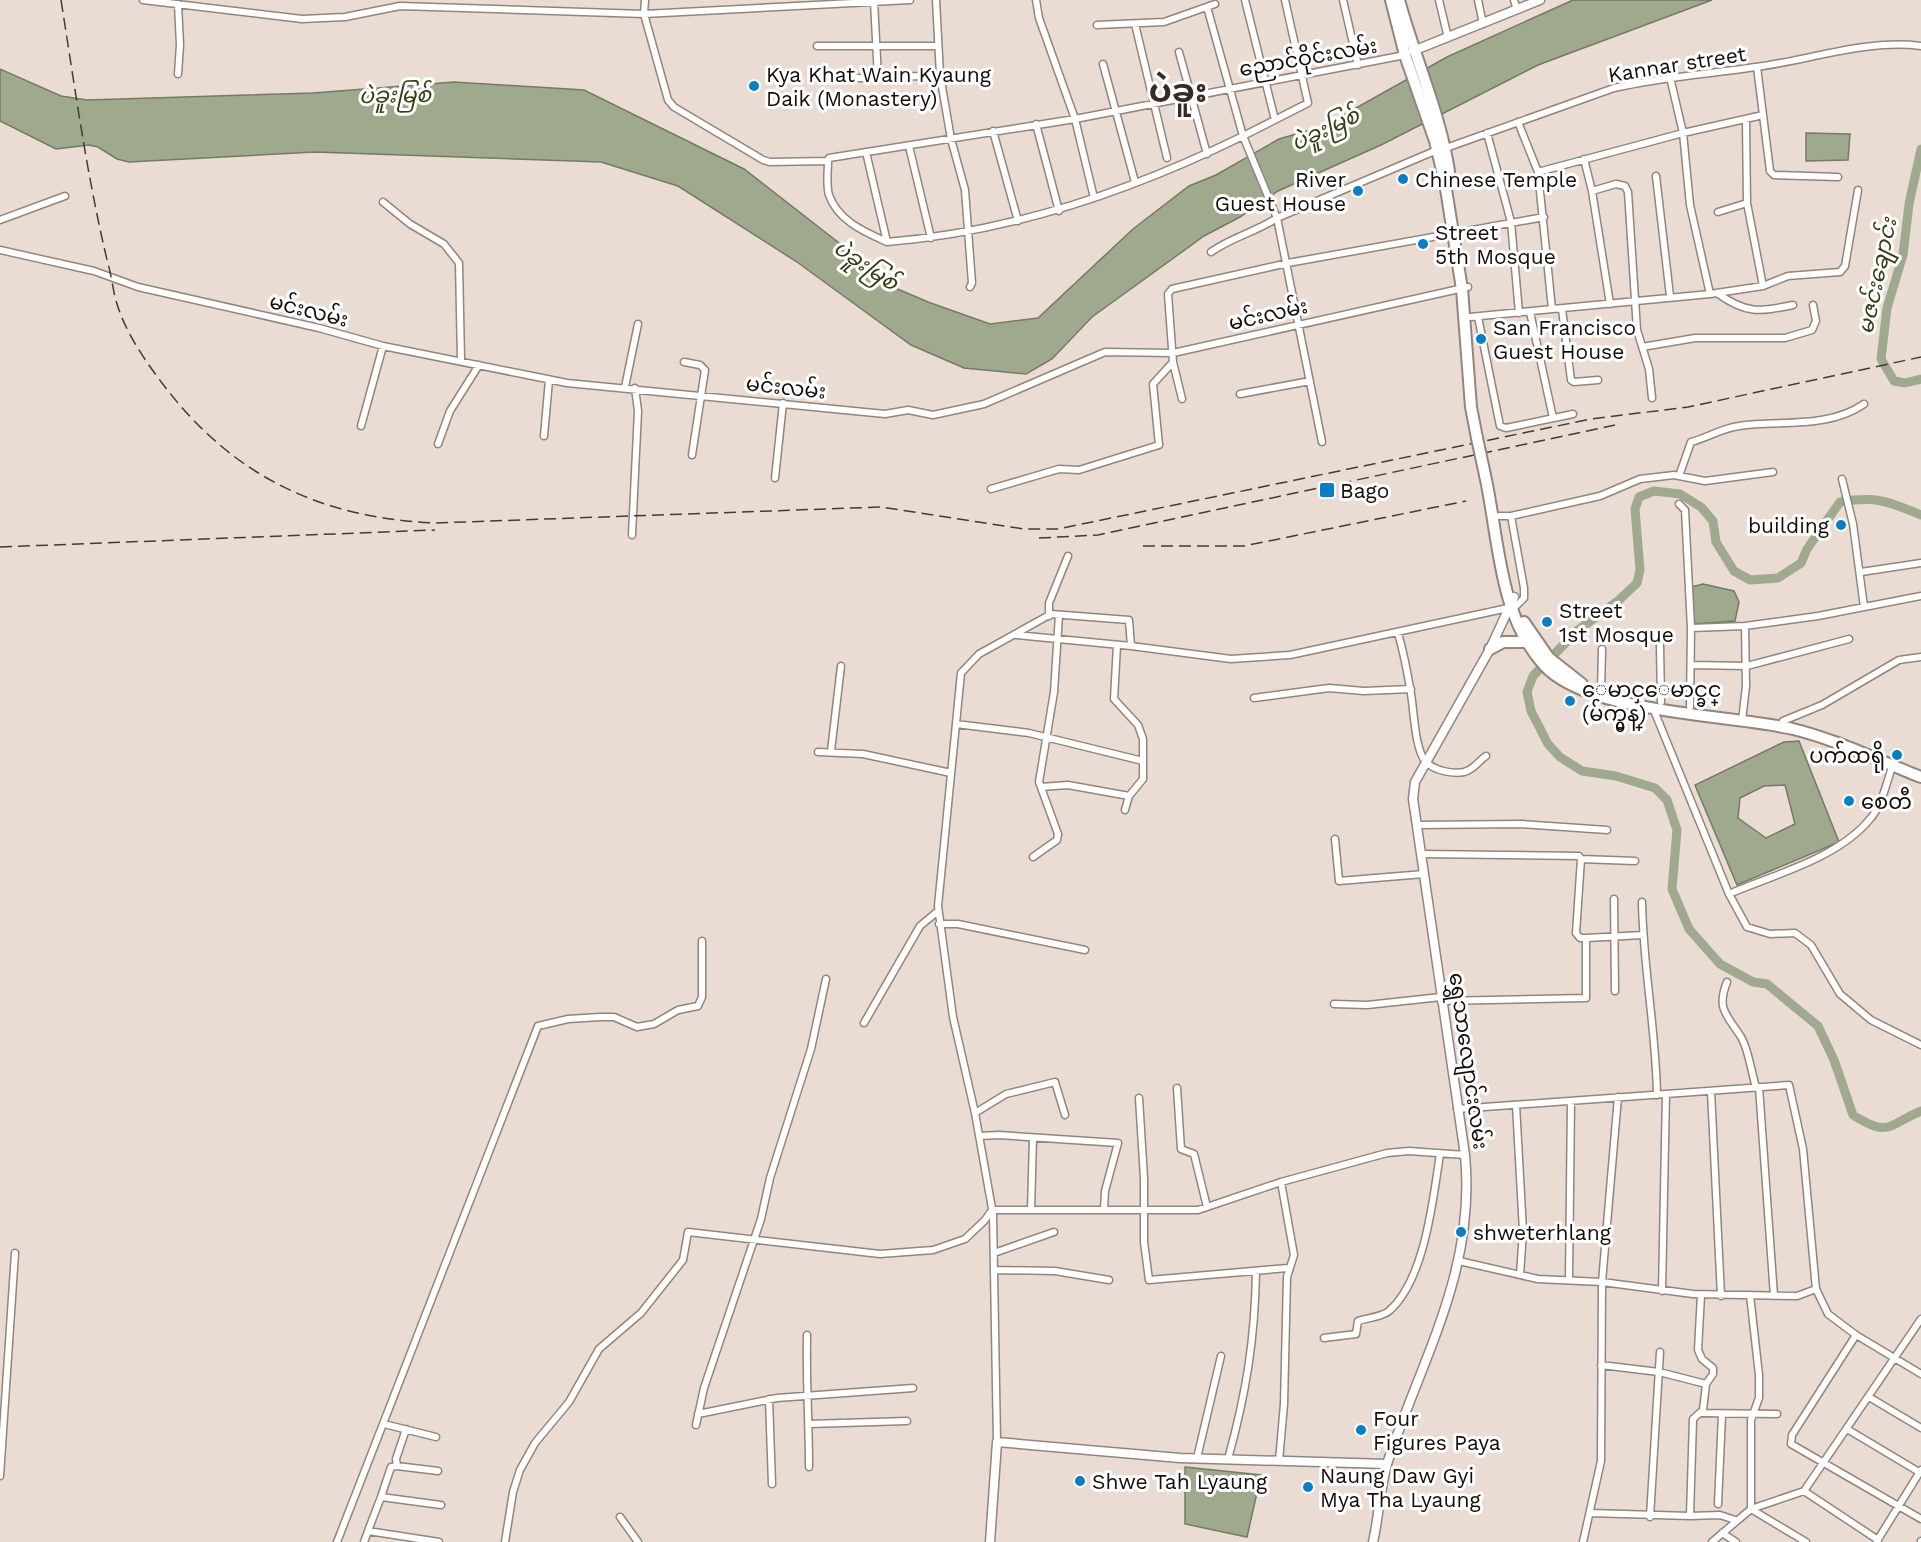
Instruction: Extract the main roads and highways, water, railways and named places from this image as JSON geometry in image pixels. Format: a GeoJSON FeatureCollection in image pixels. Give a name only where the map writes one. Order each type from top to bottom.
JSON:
{"type":"FeatureCollection","features":[{"type":"Feature","properties":{"kind":"highway"},"geometry":{"type":"LineString","coordinates":[[1391,0],[1440,145],[1458,231],[1465,288],[1471,407],[1488,475],[1512,605],[1528,642],[1560,674],[1599,698],[1742,718],[1783,721],[1819,730],[1921,777]]}},
{"type":"Feature","properties":{"kind":"highway"},"geometry":{"type":"LineString","coordinates":[[1399,0],[1410,56]]}},
{"type":"Feature","properties":{"kind":"highway"},"geometry":{"type":"LineString","coordinates":[[1465,288],[1474,317],[1480,437]]}},
{"type":"Feature","properties":{"kind":"highway"},"geometry":{"type":"LineString","coordinates":[[1488,475],[1499,516],[1512,605],[1546,661]]}},
{"type":"Feature","properties":{"kind":"highway"},"geometry":{"type":"LineString","coordinates":[[1490,649],[1503,642],[1528,642]]}},
{"type":"Feature","properties":{"kind":"highway"},"geometry":{"type":"LineString","coordinates":[[1560,674],[1601,692],[1657,705],[1689,707],[1796,730],[1893,764],[1921,770]]}},
{"type":"Feature","properties":{"kind":"water","name":"ပဲခူးမြစ်"},"geometry":{"type":"Polygon","coordinates":[[[1573,0],[1712,0],[1538,65],[1381,145],[1278,191],[1240,217],[1204,236],[1092,317],[1052,359],[1026,374],[964,368],[911,345],[797,262],[678,186],[601,162],[315,152],[129,162],[117,159],[98,147],[89,145],[56,149],[0,121],[0,69],[61,96],[87,100],[313,93],[454,82],[584,90],[744,169],[852,253],[879,281],[928,302],[990,324],[1038,318],[1133,229],[1189,186],[1216,175],[1279,139],[1324,126],[1447,57],[1573,0]]]}},
{"type":"Feature","properties":{"kind":"water"},"geometry":{"type":"Polygon","coordinates":[[[1806,133],[1850,134],[1848,160],[1806,161],[1806,133]]]}},
{"type":"Feature","properties":{"kind":"water"},"geometry":{"type":"Polygon","coordinates":[[[1703,584],[1734,591],[1739,602],[1735,621],[1693,624],[1691,587],[1703,584]]]}},
{"type":"Feature","properties":{"kind":"water"},"geometry":{"type":"Polygon","coordinates":[[[1799,741],[1839,842],[1737,885],[1695,785],[1784,742],[1799,741]],[[1785,785],[1764,786],[1740,798],[1738,818],[1766,838],[1795,824],[1785,785]]]}},
{"type":"Feature","properties":{"kind":"water"},"geometry":{"type":"Polygon","coordinates":[[[1185,1467],[1261,1475],[1247,1537],[1185,1524],[1185,1467]]]}},
{"type":"Feature","properties":{"kind":"waterway","name":"မဇင်းချောင်း"},"geometry":{"type":"LineString","coordinates":[[1921,149],[1909,204],[1903,255],[1887,308],[1881,359],[1894,381],[1905,383],[1921,379]]}},
{"type":"Feature","properties":{"kind":"waterway","name":"မဇင်းချောင်း"},"geometry":{"type":"LineString","coordinates":[[1921,515],[1882,501],[1840,502],[1807,549],[1801,563],[1778,578],[1750,580],[1734,571],[1716,542],[1713,521],[1701,507],[1680,494],[1654,491],[1639,497],[1635,509],[1640,570],[1637,583],[1618,601],[1578,630],[1533,676],[1527,692],[1531,711],[1548,744],[1560,757],[1582,771],[1616,776],[1655,788],[1667,800],[1677,830],[1672,889],[1689,929],[1720,964],[1753,982],[1767,984],[1818,1026],[1834,1060],[1853,1115],[1882,1128],[1921,1111]]}},
{"type":"Feature","properties":{"kind":"railway"},"geometry":{"type":"LineString","coordinates":[[61,0],[82,132],[101,231],[117,304],[136,345],[162,383],[189,416],[249,467],[282,486],[317,501],[354,512],[435,523],[881,507],[1024,529],[1058,529],[1591,419],[1688,407],[1921,357]]}},
{"type":"Feature","properties":{"kind":"railway"},"geometry":{"type":"LineString","coordinates":[[1039,538],[1098,535],[1615,425]]}},
{"type":"Feature","properties":{"kind":"railway"},"geometry":{"type":"LineString","coordinates":[[1143,546],[1244,546],[1466,501]]}},
{"type":"Feature","properties":{"kind":"railway"},"geometry":{"type":"LineString","coordinates":[[0,547],[435,530]]}},
{"type":"Feature","properties":{"kind":"place","name":"Kya Khat Wain Kyaung Daik (Monastery)"},"geometry":{"type":"Point","coordinates":[754,86]}},
{"type":"Feature","properties":{"kind":"place","name":"Chinese Temple"},"geometry":{"type":"Point","coordinates":[1403,179]}},
{"type":"Feature","properties":{"kind":"place","name":"River Guest House"},"geometry":{"type":"Point","coordinates":[1358,191]}},
{"type":"Feature","properties":{"kind":"place","name":"Street 5th Mosque"},"geometry":{"type":"Point","coordinates":[1423,244]}},
{"type":"Feature","properties":{"kind":"place","name":"San Francisco Guest House"},"geometry":{"type":"Point","coordinates":[1481,339]}},
{"type":"Feature","properties":{"kind":"place","name":"Bago"},"geometry":{"type":"Point","coordinates":[1327,490]}},
{"type":"Feature","properties":{"kind":"place","name":"building"},"geometry":{"type":"Point","coordinates":[1841,525]}},
{"type":"Feature","properties":{"kind":"place","name":"Street 1st Mosque"},"geometry":{"type":"Point","coordinates":[1547,622]}},
{"type":"Feature","properties":{"kind":"place","name":"ေမာင္ေမာင္ခင္ (မ်က္မွန္)"},"geometry":{"type":"Point","coordinates":[1570,701]}},
{"type":"Feature","properties":{"kind":"place","name":"ပက်ထရို"},"geometry":{"type":"Point","coordinates":[1897,755]}},
{"type":"Feature","properties":{"kind":"place","name":"စေတီ"},"geometry":{"type":"Point","coordinates":[1849,801]}},
{"type":"Feature","properties":{"kind":"place","name":"shweterhlang"},"geometry":{"type":"Point","coordinates":[1461,1232]}},
{"type":"Feature","properties":{"kind":"place","name":"Four Figures Paya"},"geometry":{"type":"Point","coordinates":[1361,1430]}},
{"type":"Feature","properties":{"kind":"place","name":"Shwe Tah Lyaung"},"geometry":{"type":"Point","coordinates":[1080,1481]}},
{"type":"Feature","properties":{"kind":"place","name":"Naung Daw Gyi Mya Tha Lyaung"},"geometry":{"type":"Point","coordinates":[1308,1487]}},
{"type":"Feature","properties":{"kind":"district","name":"ပဲခူး"},"geometry":{"type":"Point","coordinates":[1178,90]}}]}
